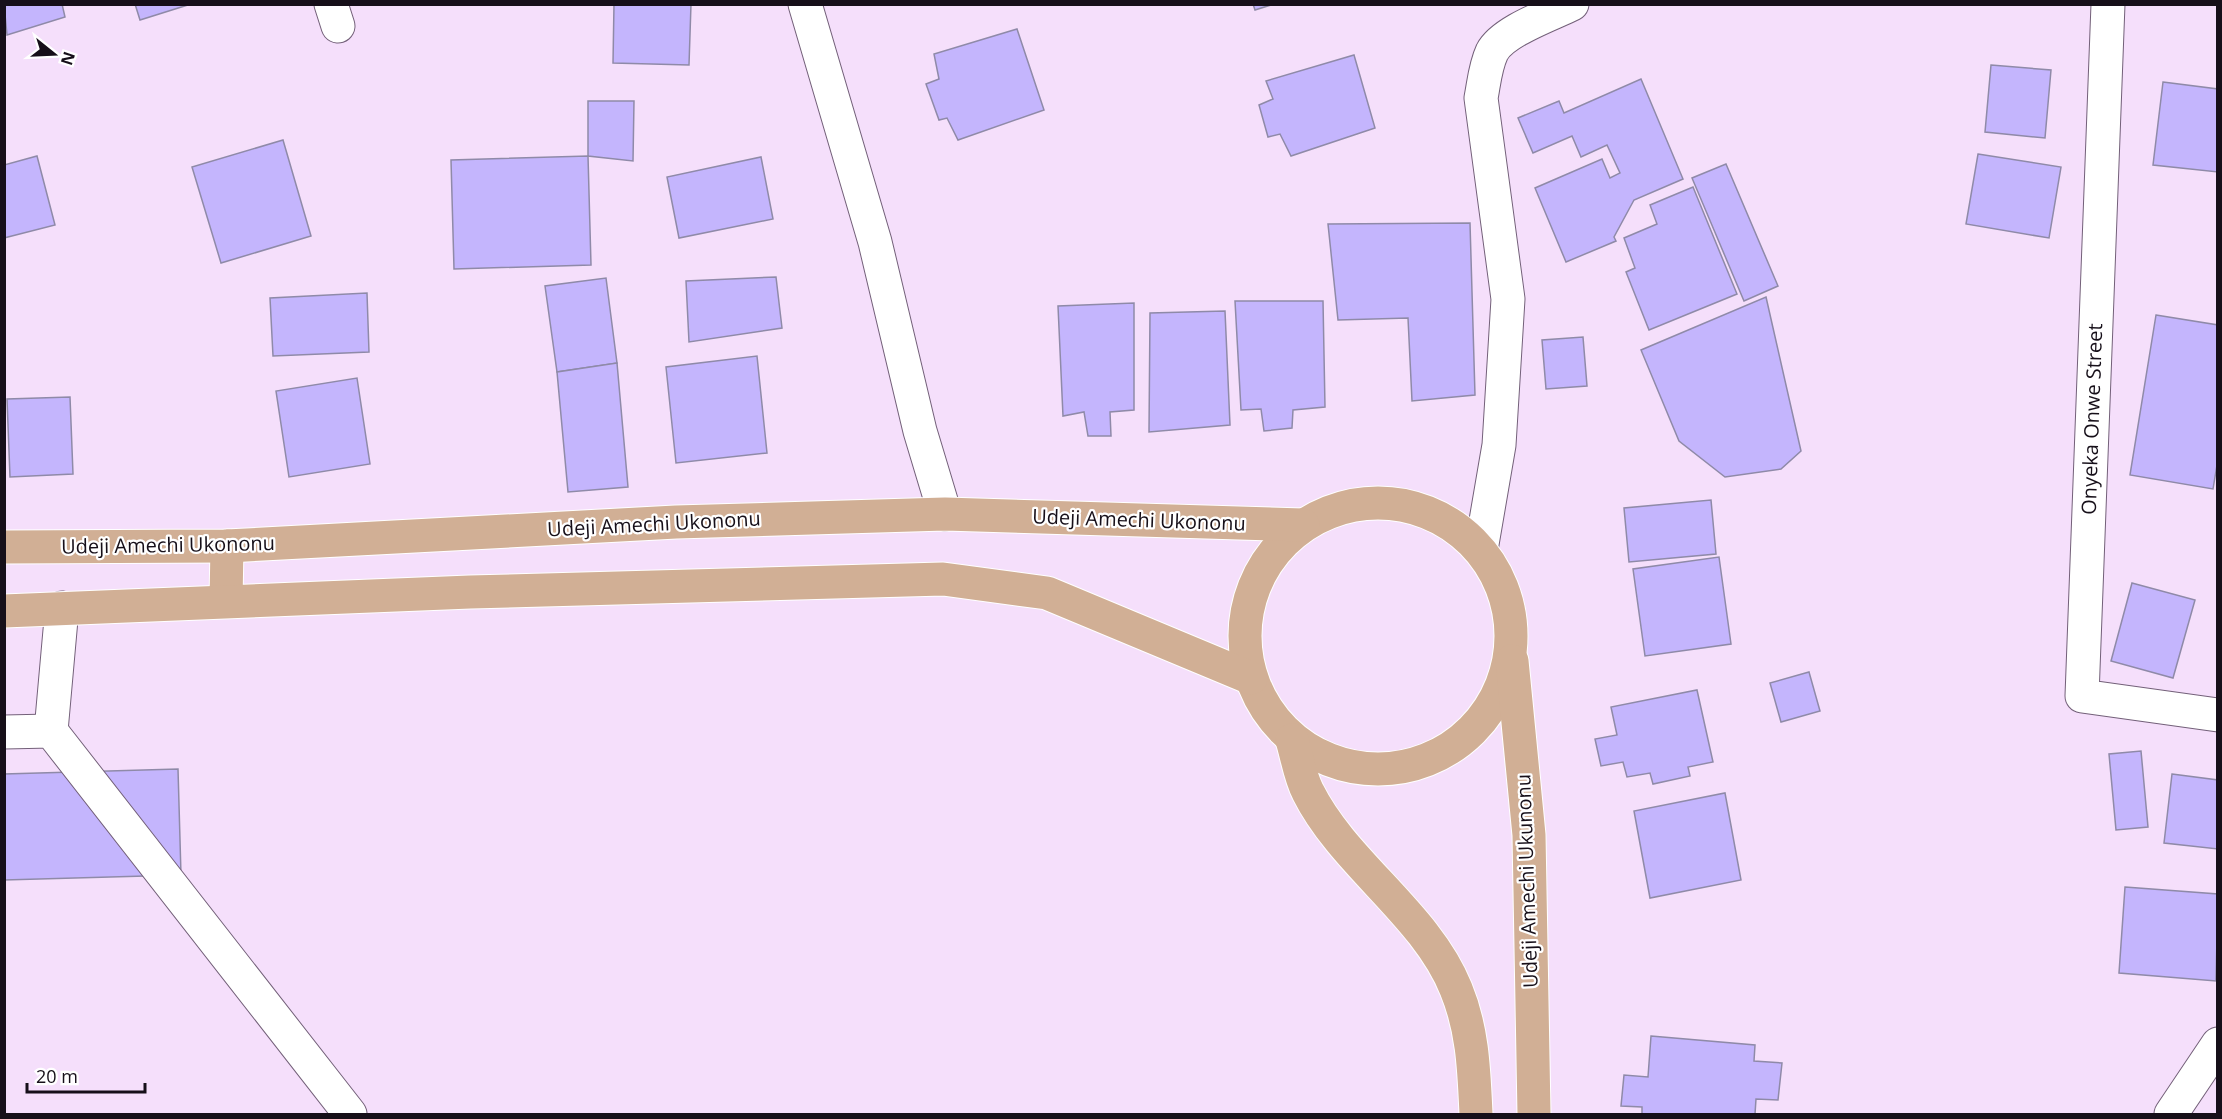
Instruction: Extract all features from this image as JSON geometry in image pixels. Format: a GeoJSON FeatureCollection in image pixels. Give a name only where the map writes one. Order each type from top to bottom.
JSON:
{"type":"FeatureCollection","features":[{"type":"Feature","properties":{"kind":"main road"},"geometry":{"type":"LineString","coordinates":[[1377,502],[1416,508],[1451,524],[1481,550],[1499,580],[1510,614],[1511,649],[1500,689],[1478,724],[1447,751],[1409,767],[1368,770],[1328,761],[1292,740],[1261,701],[1251,678],[1244,636],[1252,593],[1272,555],[1303,525],[1338,508],[1377,502]]}},
{"type":"Feature","properties":{"kind":"main road","name":"Udeji Amechi Ukononu"},"geometry":{"type":"LineString","coordinates":[[4,547],[227,546],[676,522],[945,514],[1303,525]]}},
{"type":"Feature","properties":{"kind":"main road"},"geometry":{"type":"LineString","coordinates":[[226,602],[227,546]]}},
{"type":"Feature","properties":{"kind":"main road"},"geometry":{"type":"LineString","coordinates":[[4,611],[470,591],[943,579],[1047,593],[1251,678]]}},
{"type":"Feature","properties":{"kind":"main road","name":"Udeji Amechi Ukunonu"},"geometry":{"type":"LineString","coordinates":[[1511,649],[1529,835],[1534,1114]]}},
{"type":"Feature","properties":{"kind":"main road"},"geometry":{"type":"LineString","coordinates":[[1292,740],[1307,791],[1329,826],[1428,942],[1455,986],[1466,1018],[1474,1059],[1476,1114]]}},
{"type":"Feature","properties":{"kind":"street"},"geometry":{"type":"LineString","coordinates":[[805,4],[875,242],[920,431],[945,514]]}},
{"type":"Feature","properties":{"kind":"street"},"geometry":{"type":"LineString","coordinates":[[1481,550],[1499,445],[1508,299],[1481,98],[1493,51],[1504,38],[1572,4]]}},
{"type":"Feature","properties":{"kind":"street","name":"Onyeka Onwe Street"},"geometry":{"type":"LineString","coordinates":[[2108,4],[2082,696],[2217,716]]}},
{"type":"Feature","properties":{"kind":"street"},"geometry":{"type":"LineString","coordinates":[[62,608],[51,731],[350,1114]]}},
{"type":"Feature","properties":{"kind":"street"},"geometry":{"type":"LineString","coordinates":[[4,732],[51,731]]}},
{"type":"Feature","properties":{"kind":"street"},"geometry":{"type":"LineString","coordinates":[[2172,1114],[2217,1044]]}},
{"type":"Feature","properties":{"kind":"building"},"geometry":{"type":"Polygon","coordinates":[[[4,4],[62,4],[65,17],[7,35],[4,4]]]}},
{"type":"Feature","properties":{"kind":"building"},"geometry":{"type":"Polygon","coordinates":[[[135,4],[191,4],[140,20],[135,4]]]}},
{"type":"Feature","properties":{"kind":"building"},"geometry":{"type":"Polygon","coordinates":[[[614,4],[691,4],[689,65],[613,63],[614,4]]]}},
{"type":"Feature","properties":{"kind":"building"},"geometry":{"type":"Polygon","coordinates":[[[1253,4],[1274,4],[1255,10],[1253,4]]]}},
{"type":"Feature","properties":{"kind":"building"},"geometry":{"type":"Polygon","coordinates":[[[1017,29],[1044,110],[958,140],[947,118],[939,120],[926,84],[939,79],[934,54],[1017,29]]]}},
{"type":"Feature","properties":{"kind":"building"},"geometry":{"type":"Polygon","coordinates":[[[1354,55],[1375,128],[1291,156],[1280,134],[1268,137],[1259,105],[1273,99],[1266,81],[1354,55]]]}},
{"type":"Feature","properties":{"kind":"building"},"geometry":{"type":"Polygon","coordinates":[[[1991,65],[2051,70],[2045,138],[1985,132],[1991,65]]]}},
{"type":"Feature","properties":{"kind":"building"},"geometry":{"type":"Polygon","coordinates":[[[1641,79],[1683,179],[1634,200],[1614,237],[1616,241],[1566,262],[1535,188],[1602,159],[1610,178],[1620,173],[1607,145],[1581,157],[1572,136],[1533,153],[1518,118],[1559,101],[1564,113],[1641,79]]]}},
{"type":"Feature","properties":{"kind":"building"},"geometry":{"type":"Polygon","coordinates":[[[2163,82],[2218,89],[2218,172],[2153,165],[2163,82]]]}},
{"type":"Feature","properties":{"kind":"building"},"geometry":{"type":"Polygon","coordinates":[[[588,101],[634,101],[633,161],[588,156],[588,101]]]}},
{"type":"Feature","properties":{"kind":"building"},"geometry":{"type":"Polygon","coordinates":[[[283,140],[311,236],[221,263],[192,167],[283,140]]]}},
{"type":"Feature","properties":{"kind":"building"},"geometry":{"type":"Polygon","coordinates":[[[1978,154],[2061,167],[2049,238],[1966,224],[1978,154]]]}},
{"type":"Feature","properties":{"kind":"building"},"geometry":{"type":"Polygon","coordinates":[[[37,156],[55,225],[4,238],[4,165],[37,156]]]}},
{"type":"Feature","properties":{"kind":"building"},"geometry":{"type":"Polygon","coordinates":[[[588,156],[591,265],[454,269],[451,160],[588,156]]]}},
{"type":"Feature","properties":{"kind":"building"},"geometry":{"type":"Polygon","coordinates":[[[761,157],[773,219],[679,238],[667,177],[761,157]]]}},
{"type":"Feature","properties":{"kind":"building"},"geometry":{"type":"Polygon","coordinates":[[[1726,164],[1778,286],[1744,301],[1692,178],[1726,164]]]}},
{"type":"Feature","properties":{"kind":"building"},"geometry":{"type":"Polygon","coordinates":[[[1693,187],[1737,294],[1649,330],[1626,272],[1635,268],[1624,238],[1657,224],[1650,205],[1693,187]]]}},
{"type":"Feature","properties":{"kind":"building"},"geometry":{"type":"Polygon","coordinates":[[[1470,223],[1475,395],[1412,401],[1408,318],[1338,320],[1328,224],[1470,223]]]}},
{"type":"Feature","properties":{"kind":"building"},"geometry":{"type":"Polygon","coordinates":[[[776,277],[782,328],[689,342],[686,281],[776,277]]]}},
{"type":"Feature","properties":{"kind":"building"},"geometry":{"type":"Polygon","coordinates":[[[606,278],[617,363],[557,372],[545,286],[606,278]]]}},
{"type":"Feature","properties":{"kind":"building"},"geometry":{"type":"Polygon","coordinates":[[[367,293],[369,352],[273,356],[270,298],[367,293]]]}},
{"type":"Feature","properties":{"kind":"building"},"geometry":{"type":"Polygon","coordinates":[[[1766,297],[1801,451],[1781,469],[1725,477],[1679,441],[1641,350],[1766,297]]]}},
{"type":"Feature","properties":{"kind":"building"},"geometry":{"type":"Polygon","coordinates":[[[1235,301],[1323,301],[1325,407],[1293,410],[1292,428],[1264,431],[1261,409],[1241,410],[1235,301]]]}},
{"type":"Feature","properties":{"kind":"building"},"geometry":{"type":"Polygon","coordinates":[[[1134,303],[1134,410],[1110,412],[1111,436],[1088,436],[1084,412],[1063,416],[1058,306],[1134,303]]]}},
{"type":"Feature","properties":{"kind":"building"},"geometry":{"type":"Polygon","coordinates":[[[1225,311],[1230,425],[1149,432],[1150,313],[1225,311]]]}},
{"type":"Feature","properties":{"kind":"building"},"geometry":{"type":"Polygon","coordinates":[[[2156,315],[2218,325],[2218,459],[2213,489],[2130,475],[2156,315]]]}},
{"type":"Feature","properties":{"kind":"building"},"geometry":{"type":"Polygon","coordinates":[[[1583,337],[1587,386],[1546,389],[1542,340],[1583,337]]]}},
{"type":"Feature","properties":{"kind":"building"},"geometry":{"type":"Polygon","coordinates":[[[757,356],[767,453],[676,463],[666,367],[757,356]]]}},
{"type":"Feature","properties":{"kind":"building"},"geometry":{"type":"Polygon","coordinates":[[[617,363],[628,487],[568,492],[557,372],[617,363]]]}},
{"type":"Feature","properties":{"kind":"building"},"geometry":{"type":"Polygon","coordinates":[[[357,378],[370,464],[289,477],[276,391],[357,378]]]}},
{"type":"Feature","properties":{"kind":"building"},"geometry":{"type":"Polygon","coordinates":[[[70,397],[73,474],[10,477],[7,399],[70,397]]]}},
{"type":"Feature","properties":{"kind":"building"},"geometry":{"type":"Polygon","coordinates":[[[1711,500],[1716,554],[1629,562],[1624,508],[1711,500]]]}},
{"type":"Feature","properties":{"kind":"building"},"geometry":{"type":"Polygon","coordinates":[[[1719,557],[1731,644],[1645,656],[1633,569],[1719,557]]]}},
{"type":"Feature","properties":{"kind":"building"},"geometry":{"type":"Polygon","coordinates":[[[2132,583],[2195,600],[2173,678],[2111,661],[2132,583]]]}},
{"type":"Feature","properties":{"kind":"building"},"geometry":{"type":"Polygon","coordinates":[[[1809,672],[1820,711],[1781,722],[1770,683],[1809,672]]]}},
{"type":"Feature","properties":{"kind":"building"},"geometry":{"type":"Polygon","coordinates":[[[1697,690],[1713,762],[1688,767],[1690,776],[1653,784],[1650,773],[1627,777],[1623,762],[1601,766],[1595,739],[1617,735],[1611,707],[1697,690]]]}},
{"type":"Feature","properties":{"kind":"building"},"geometry":{"type":"Polygon","coordinates":[[[2141,751],[2148,827],[2116,830],[2109,754],[2141,751]]]}},
{"type":"Feature","properties":{"kind":"building"},"geometry":{"type":"Polygon","coordinates":[[[178,769],[181,875],[4,880],[4,774],[178,769]]]}},
{"type":"Feature","properties":{"kind":"building"},"geometry":{"type":"Polygon","coordinates":[[[2172,774],[2218,780],[2218,849],[2164,843],[2172,774]]]}},
{"type":"Feature","properties":{"kind":"building"},"geometry":{"type":"Polygon","coordinates":[[[1725,793],[1741,880],[1650,898],[1634,811],[1725,793]]]}},
{"type":"Feature","properties":{"kind":"building"},"geometry":{"type":"Polygon","coordinates":[[[2125,887],[2218,894],[2216,981],[2119,973],[2125,887]]]}},
{"type":"Feature","properties":{"kind":"building"},"geometry":{"type":"Polygon","coordinates":[[[1651,1036],[1755,1045],[1754,1061],[1782,1063],[1778,1100],[1756,1099],[1755,1114],[1642,1114],[1642,1107],[1621,1106],[1624,1075],[1648,1077],[1651,1036]]]}}]}
